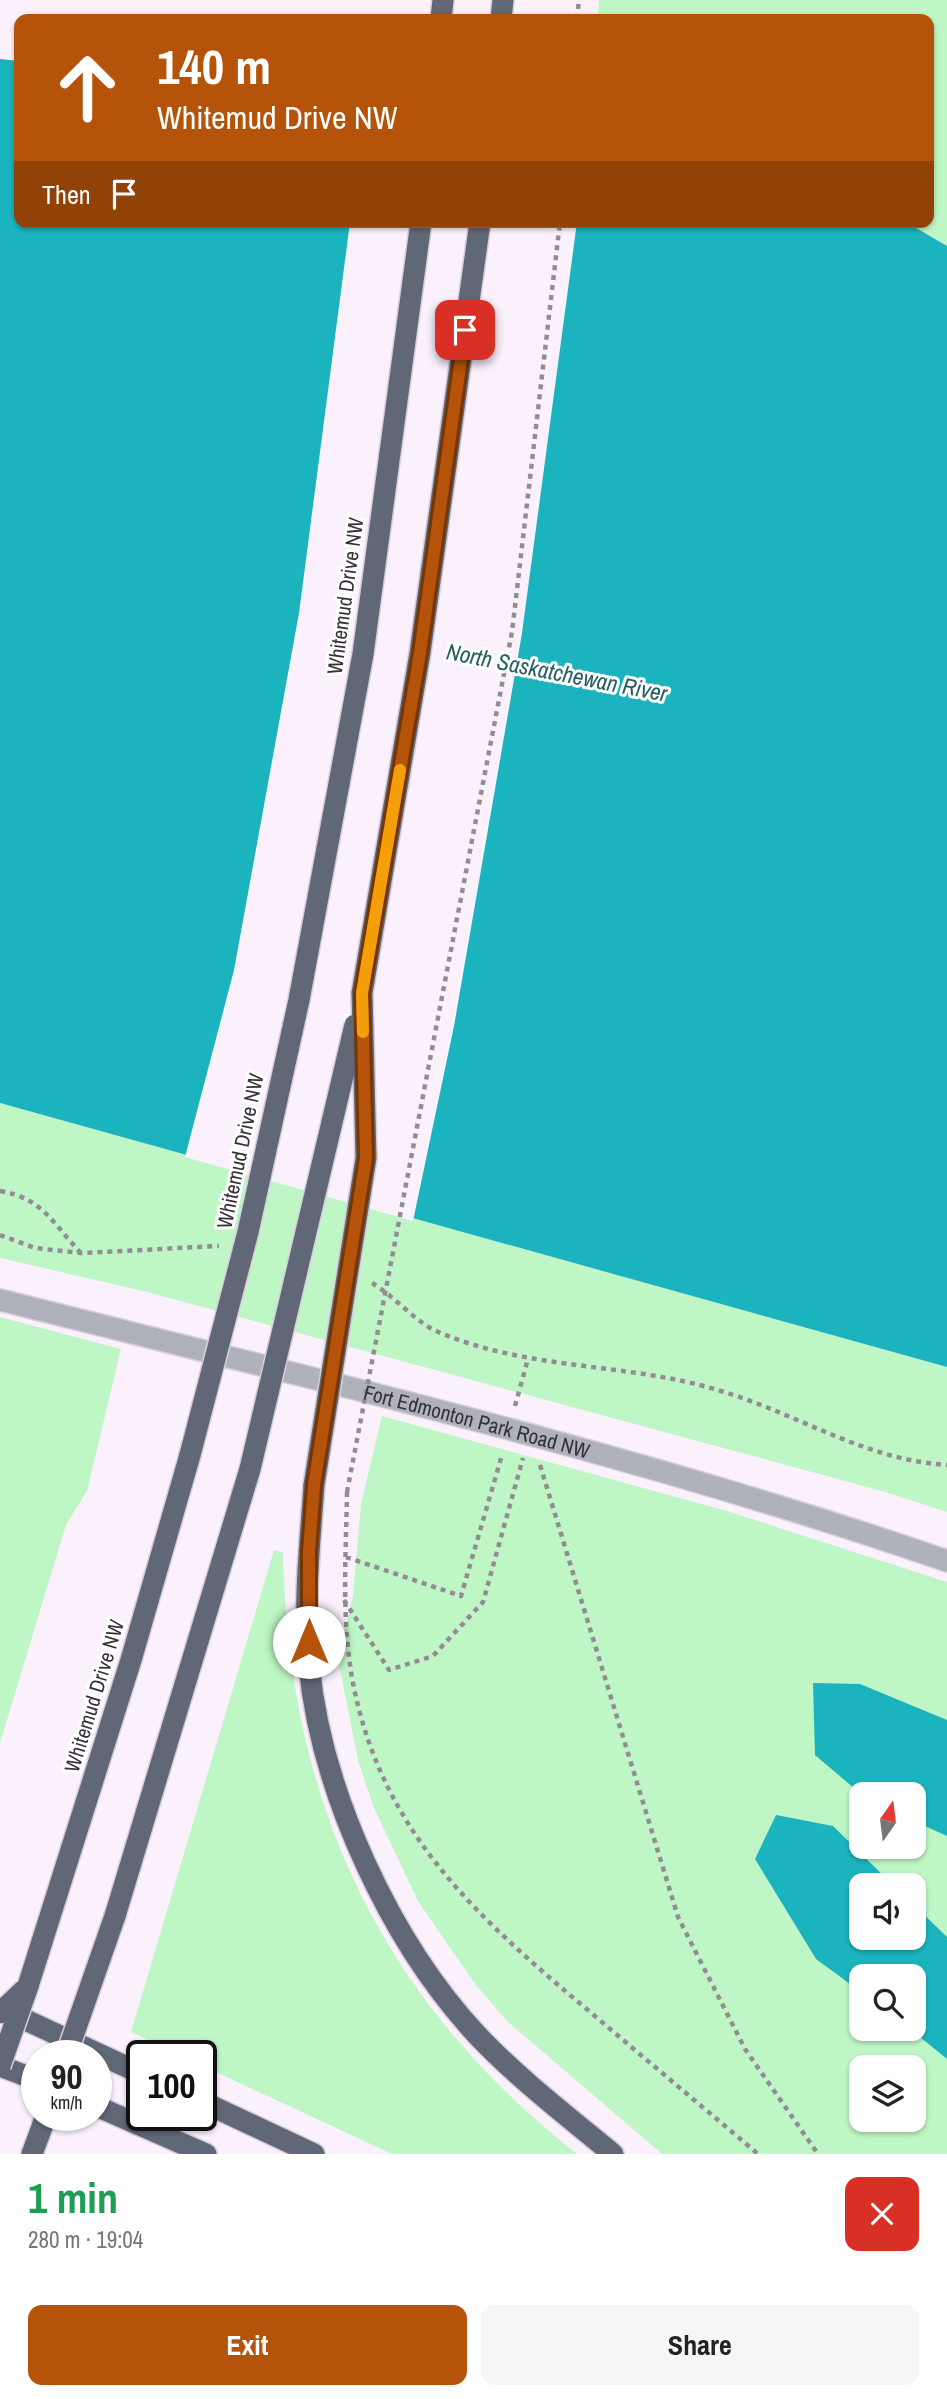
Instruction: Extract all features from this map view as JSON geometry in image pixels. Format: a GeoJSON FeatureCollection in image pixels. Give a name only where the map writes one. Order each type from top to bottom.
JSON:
{"type":"FeatureCollection","features":[{"type":"Feature","properties":{"kind":"highway","name":"Whitemud Drive NW"},"geometry":{"type":"LineString","coordinates":[[0,2066],[28,1986],[146,1610],[248,1232],[299,1000],[363,654],[420,228]]}},
{"type":"Feature","properties":{"kind":"highway"},"geometry":{"type":"LineString","coordinates":[[71,2040],[114,1916],[250,1469],[308,1232],[362,993],[420,653],[479,228]]}},
{"type":"Feature","properties":{"kind":"highway"},"geometry":{"type":"LineString","coordinates":[[362,993],[366,1158],[314,1485],[309,1552],[309,1665],[323,1748],[355,1839],[384,1905],[424,1967],[477,2035],[541,2096],[613,2154]]}},
{"type":"Feature","properties":{"kind":"highway"},"geometry":{"type":"LineString","coordinates":[[28,1986],[0,2011],[126,2067]]}},
{"type":"Feature","properties":{"kind":"highway"},"geometry":{"type":"LineString","coordinates":[[0,2066],[21,2074]]}},
{"type":"Feature","properties":{"kind":"highway"},"geometry":{"type":"LineString","coordinates":[[217,2109],[314,2154]]}},
{"type":"Feature","properties":{"kind":"highway"},"geometry":{"type":"LineString","coordinates":[[112,2113],[206,2154]]}},
{"type":"Feature","properties":{"kind":"highway"},"geometry":{"type":"LineString","coordinates":[[32,2154],[40,2131]]}},
{"type":"Feature","properties":{"kind":"street","name":"Fort Edmonton Park Road NW"},"geometry":{"type":"LineString","coordinates":[[0,1300],[530,1434],[837,1522],[947,1561]]}},
{"type":"Feature","properties":{"kind":"path"},"geometry":{"type":"LineString","coordinates":[[559,228],[512,632],[347,1492],[344,1600],[348,1653],[363,1725],[395,1804],[442,1874],[470,1906],[570,1996],[758,2154]]}},
{"type":"Feature","properties":{"kind":"path"},"geometry":{"type":"LineString","coordinates":[[0,1191],[14,1193],[43,1207],[59,1230],[81,1253]]}},
{"type":"Feature","properties":{"kind":"path"},"geometry":{"type":"LineString","coordinates":[[0,1235],[35,1248],[81,1253],[232,1246]]}},
{"type":"Feature","properties":{"kind":"path"},"geometry":{"type":"LineString","coordinates":[[365,1279],[393,1295],[432,1330],[476,1346],[528,1359],[719,1390],[759,1403],[859,1448],[892,1458],[947,1465]]}},
{"type":"Feature","properties":{"kind":"path"},"geometry":{"type":"LineString","coordinates":[[344,1600],[389,1670],[433,1656],[483,1602],[530,1434]]}},
{"type":"Feature","properties":{"kind":"path"},"geometry":{"type":"LineString","coordinates":[[530,1434],[678,1917],[745,2049],[818,2154]]}},
{"type":"Feature","properties":{"kind":"path"},"geometry":{"type":"LineString","coordinates":[[345,1557],[461,1596],[505,1447]]}},
{"type":"Feature","properties":{"kind":"green space"},"geometry":{"type":"Polygon","coordinates":[[[599,0],[947,0],[947,246],[916,228],[934,228],[934,14],[598,14],[599,0]]]}},
{"type":"Feature","properties":{"kind":"green space"},"geometry":{"type":"Polygon","coordinates":[[[0,1103],[947,1367],[947,1512],[882,1491],[147,1292],[0,1258],[0,1103]]]}},
{"type":"Feature","properties":{"kind":"green space"},"geometry":{"type":"Polygon","coordinates":[[[0,1317],[121,1349],[87,1491],[66,1525],[0,1743],[0,1317]]]}},
{"type":"Feature","properties":{"kind":"green space"},"geometry":{"type":"Polygon","coordinates":[[[382,1416],[727,1511],[947,1582],[947,2154],[662,2154],[508,2022],[475,1984],[418,1901],[374,1808],[358,1760],[338,1659],[353,1595],[361,1504],[382,1416]]]}},
{"type":"Feature","properties":{"kind":"green space"},"geometry":{"type":"Polygon","coordinates":[[[274,1550],[283,1552],[289,1643],[303,1730],[326,1811],[358,1889],[399,1961],[449,2030],[508,2094],[577,2154],[392,2154],[217,2072],[217,2040],[148,2040],[131,2032],[274,1550]]]}},
{"type":"Feature","properties":{"kind":"water","name":"North Saskatchewan River"},"geometry":{"type":"Polygon","coordinates":[[[0,59],[14,60],[14,228],[916,228],[947,246],[947,1367],[0,1103],[0,59]]]}},
{"type":"Feature","properties":{"kind":"water"},"geometry":{"type":"Polygon","coordinates":[[[813,1683],[860,1684],[947,1720],[947,1836],[926,1826],[926,1782],[849,1784],[815,1755],[813,1683]]]}},
{"type":"Feature","properties":{"kind":"water"},"geometry":{"type":"Polygon","coordinates":[[[776,1815],[833,1826],[849,1842],[849,1859],[867,1859],[881,1873],[849,1873],[849,1950],[926,1950],[926,1917],[947,1937],[947,2059],[925,2041],[926,1964],[849,1964],[849,1983],[816,1959],[755,1859],[776,1815]]]}},
{"type":"Feature","properties":{"kind":"pier"},"geometry":{"type":"Polygon","coordinates":[[[349,228],[576,228],[522,633],[454,1026],[413,1221],[185,1157],[234,970],[299,613],[349,228]]]}},
{"type":"Feature","properties":{"kind":"slow traffic"},"geometry":{"type":"LineString","coordinates":[[363,1032],[362,993],[400,770]]}},
{"type":"Feature","properties":{"kind":"route"},"geometry":{"type":"LineString","coordinates":[[309,1642],[309,1552],[314,1485],[366,1158],[362,993],[420,653],[465,330]]}}]}
